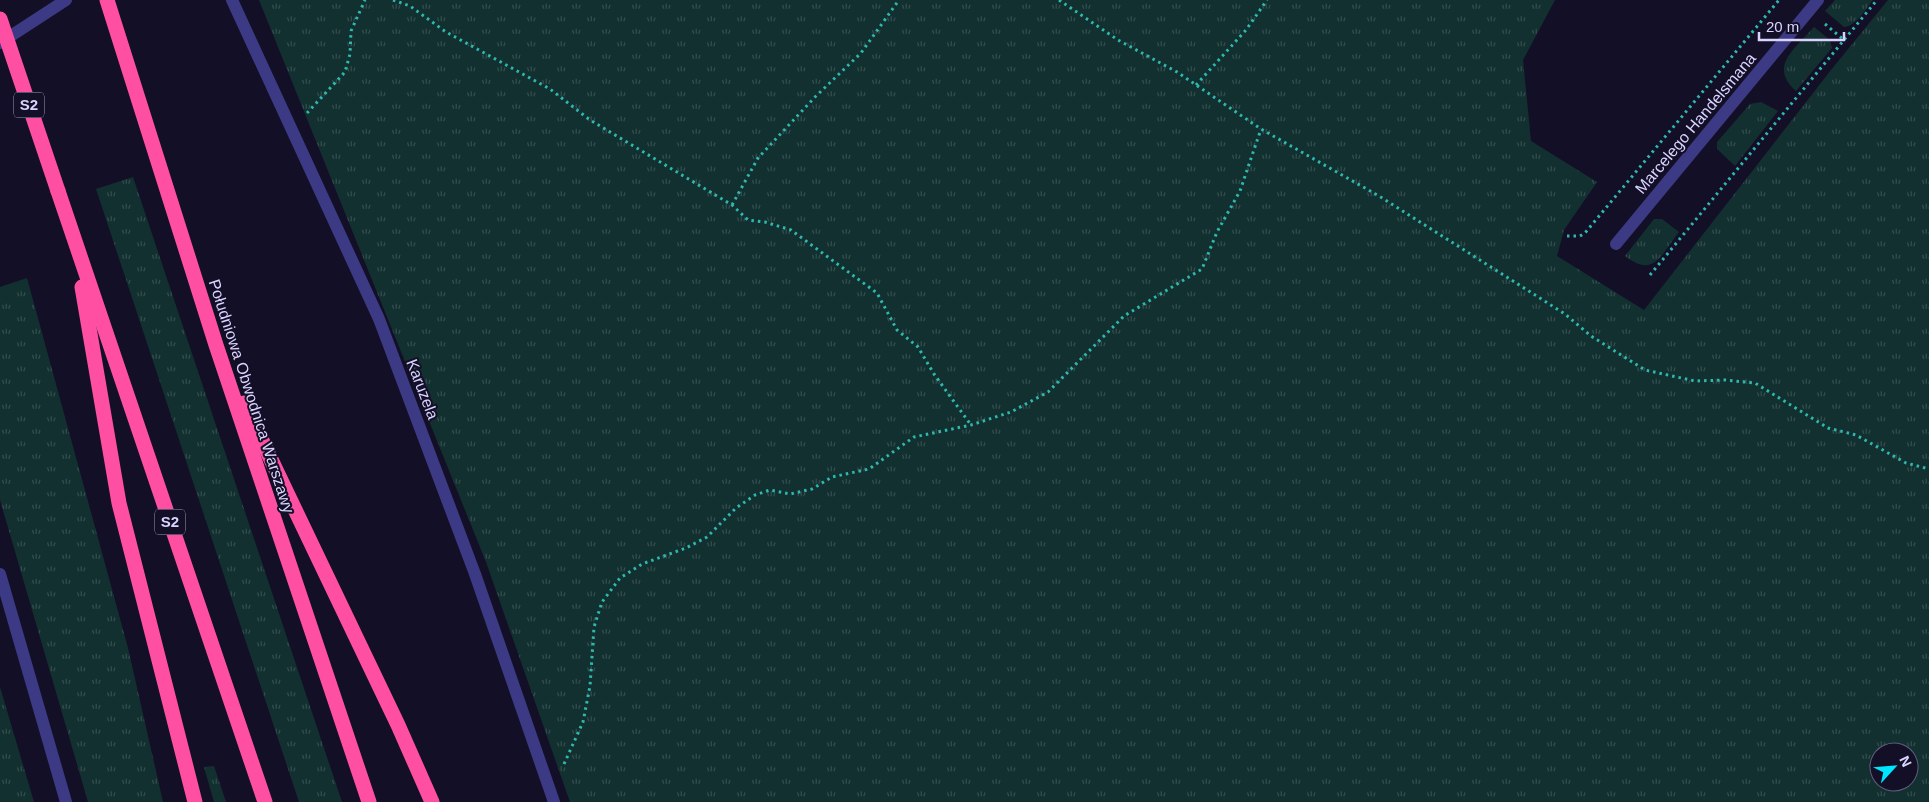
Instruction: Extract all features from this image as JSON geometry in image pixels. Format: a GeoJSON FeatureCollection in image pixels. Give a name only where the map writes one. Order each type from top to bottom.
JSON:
{"type":"FeatureCollection","features":[{"type":"Feature","properties":{"kind":"highway","name":"Południowa Obwodnica Warszawy"},"geometry":{"type":"LineString","coordinates":[[107,0],[216,345],[369,802]]}},
{"type":"Feature","properties":{"kind":"highway","name":"S2"},"geometry":{"type":"LineString","coordinates":[[0,19],[265,802]]}},
{"type":"Feature","properties":{"kind":"highway"},"geometry":{"type":"LineString","coordinates":[[74,241],[119,503],[195,802]]}},
{"type":"Feature","properties":{"kind":"highway"},"geometry":{"type":"LineString","coordinates":[[216,345],[398,725],[432,802]]}},
{"type":"Feature","properties":{"kind":"street"},"geometry":{"type":"LineString","coordinates":[[0,43],[66,0]]}},
{"type":"Feature","properties":{"kind":"street","name":"Karuzela"},"geometry":{"type":"LineString","coordinates":[[232,0],[380,319],[475,574],[554,802]]}},
{"type":"Feature","properties":{"kind":"street","name":"Marcelego Handelsmana"},"geometry":{"type":"LineString","coordinates":[[1616,244],[1818,0]]}},
{"type":"Feature","properties":{"kind":"street"},"geometry":{"type":"LineString","coordinates":[[0,574],[66,802]]}},
{"type":"Feature","properties":{"kind":"path"},"geometry":{"type":"LineString","coordinates":[[292,130],[345,72],[350,54],[351,31],[365,0]]}},
{"type":"Feature","properties":{"kind":"path"},"geometry":{"type":"LineString","coordinates":[[393,0],[410,6],[446,32],[550,89],[590,120],[732,205],[748,220],[791,230],[877,293],[897,330],[918,347],[934,374],[972,425]]}},
{"type":"Feature","properties":{"kind":"path"},"geometry":{"type":"LineString","coordinates":[[732,205],[758,158],[815,97],[861,53],[899,0]]}},
{"type":"Feature","properties":{"kind":"path"},"geometry":{"type":"LineString","coordinates":[[1059,0],[1118,40],[1177,72],[1261,129],[1380,196],[1565,314],[1591,336],[1645,370],[1695,381],[1725,380],[1755,383],[1828,428],[1856,435],[1906,463],[1929,469]]}},
{"type":"Feature","properties":{"kind":"path"},"geometry":{"type":"LineString","coordinates":[[1196,85],[1246,30],[1267,0]]}},
{"type":"Feature","properties":{"kind":"path"},"geometry":{"type":"LineString","coordinates":[[1567,236],[1580,236],[1586,233],[1779,0]]}},
{"type":"Feature","properties":{"kind":"path"},"geometry":{"type":"LineString","coordinates":[[1650,274],[1877,0]]}},
{"type":"Feature","properties":{"kind":"path"},"geometry":{"type":"LineString","coordinates":[[548,784],[564,764],[583,722],[590,686],[594,627],[602,602],[620,578],[642,564],[686,548],[708,537],[736,508],[755,495],[770,490],[790,494],[812,489],[832,477],[869,469],[914,438],[972,425],[1011,412],[1048,392],[1124,316],[1202,269],[1217,232],[1240,191],[1261,129]]}},
{"type":"Feature","properties":{"kind":"green space"},"geometry":{"type":"Polygon","coordinates":[[[259,0],[1555,0],[1523,60],[1531,141],[1597,182],[1564,230],[1557,256],[1644,310],[1888,0],[1929,0],[1929,802],[570,802],[486,562],[259,0]]]}},
{"type":"Feature","properties":{"kind":"green space"},"geometry":{"type":"Polygon","coordinates":[[[1835,0],[1873,0],[1856,21],[1844,27],[1825,11],[1835,0]]]}},
{"type":"Feature","properties":{"kind":"green space"},"geometry":{"type":"Polygon","coordinates":[[[1814,27],[1830,40],[1832,48],[1796,91],[1784,74],[1784,66],[1793,50],[1814,27]]]}},
{"type":"Feature","properties":{"kind":"green space"},"geometry":{"type":"Polygon","coordinates":[[[1761,102],[1778,111],[1735,166],[1717,149],[1717,142],[1750,104],[1761,102]]]}},
{"type":"Feature","properties":{"kind":"green space"},"geometry":{"type":"Polygon","coordinates":[[[133,177],[342,802],[299,802],[96,189],[133,177]]]}},
{"type":"Feature","properties":{"kind":"green space"},"geometry":{"type":"Polygon","coordinates":[[[1654,219],[1662,219],[1679,232],[1656,261],[1644,265],[1625,256],[1654,219]]]}},
{"type":"Feature","properties":{"kind":"green space"},"geometry":{"type":"Polygon","coordinates":[[[27,278],[128,648],[163,802],[88,802],[0,500],[0,287],[27,278]]]}},
{"type":"Feature","properties":{"kind":"green space"},"geometry":{"type":"Polygon","coordinates":[[[0,687],[34,802],[0,802],[0,687]]]}},
{"type":"Feature","properties":{"kind":"green space"},"geometry":{"type":"Polygon","coordinates":[[[214,766],[226,802],[214,802],[204,767],[214,766]]]}}]}
